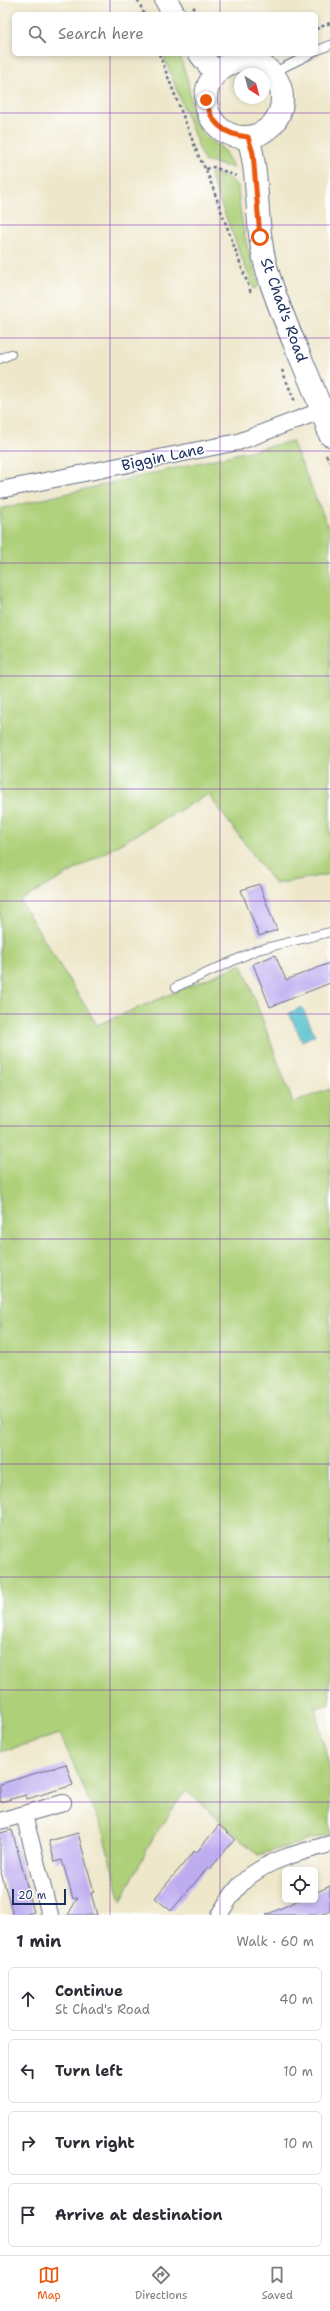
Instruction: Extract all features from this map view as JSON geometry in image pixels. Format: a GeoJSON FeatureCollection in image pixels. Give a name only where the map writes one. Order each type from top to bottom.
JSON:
{"type":"FeatureCollection","features":[{"type":"Feature","properties":{"kind":"main road"},"geometry":{"type":"LineString","coordinates":[[166,0],[173,12]]}},
{"type":"Feature","properties":{"kind":"main road"},"geometry":{"type":"LineString","coordinates":[[202,56],[216,74]]}},
{"type":"Feature","properties":{"kind":"main road"},"geometry":{"type":"LineString","coordinates":[[244,61],[254,62],[272,73],[279,83],[282,95],[279,112],[270,127],[259,134],[248,137],[235,136],[224,131],[215,123],[208,112],[206,100],[208,87],[216,74],[223,67],[244,61]]}},
{"type":"Feature","properties":{"kind":"main road","name":"St Chad's Road"},"geometry":{"type":"LineString","coordinates":[[248,137],[253,153],[260,237],[267,270],[286,324],[326,414],[330,435]]}},
{"type":"Feature","properties":{"kind":"street","name":"Biggin Lane"},"geometry":{"type":"LineString","coordinates":[[0,490],[238,442],[326,414]]}},
{"type":"Feature","properties":{"kind":"street"},"geometry":{"type":"LineString","coordinates":[[0,1821],[63,1803]]}},
{"type":"Feature","properties":{"kind":"street"},"geometry":{"type":"LineString","coordinates":[[24,1815],[50,1915]]}},
{"type":"Feature","properties":{"kind":"street"},"geometry":{"type":"LineString","coordinates":[[218,1915],[234,1891],[257,1871],[302,1852],[330,1844]]}},
{"type":"Feature","properties":{"kind":"lane"},"geometry":{"type":"LineString","coordinates":[[318,51],[330,44]]}},
{"type":"Feature","properties":{"kind":"lane"},"geometry":{"type":"LineString","coordinates":[[272,73],[307,56]]}},
{"type":"Feature","properties":{"kind":"lane"},"geometry":{"type":"LineString","coordinates":[[0,360],[12,354]]}},
{"type":"Feature","properties":{"kind":"lane"},"geometry":{"type":"LineString","coordinates":[[176,987],[258,950],[330,932]]}},
{"type":"Feature","properties":{"kind":"path"},"geometry":{"type":"LineString","coordinates":[[138,0],[143,12]]}},
{"type":"Feature","properties":{"kind":"path"},"geometry":{"type":"LineString","coordinates":[[318,28],[330,23]]}},
{"type":"Feature","properties":{"kind":"path"},"geometry":{"type":"LineString","coordinates":[[160,56],[201,161],[206,168],[253,297]]}},
{"type":"Feature","properties":{"kind":"path"},"geometry":{"type":"LineString","coordinates":[[206,168],[217,168],[256,186]]}},
{"type":"Feature","properties":{"kind":"path"},"geometry":{"type":"LineString","coordinates":[[279,363],[297,407]]}},
{"type":"Feature","properties":{"kind":"green space"},"geometry":{"type":"Polygon","coordinates":[[[164,56],[180,56],[188,82],[194,122],[206,137],[223,149],[234,168],[204,161],[164,56]]]}},
{"type":"Feature","properties":{"kind":"green space"},"geometry":{"type":"Polygon","coordinates":[[[212,172],[228,178],[238,186],[240,212],[245,236],[251,261],[260,285],[254,289],[214,186],[210,174],[212,172]]]}},
{"type":"Feature","properties":{"kind":"green space"},"geometry":{"type":"Polygon","coordinates":[[[292,441],[330,531],[330,874],[275,884],[208,794],[20,901],[97,1025],[242,964],[293,1103],[330,1089],[330,1704],[315,1708],[330,1770],[330,1834],[258,1855],[186,1790],[154,1836],[121,1901],[102,1830],[60,1734],[0,1752],[0,509],[292,441]]]}},
{"type":"Feature","properties":{"kind":"water"},"geometry":{"type":"Polygon","coordinates":[[[302,1007],[315,1035],[302,1041],[289,1013],[302,1007]]]}},
{"type":"Feature","properties":{"kind":"building"},"geometry":{"type":"Polygon","coordinates":[[[259,884],[277,930],[259,936],[241,890],[259,884]]]}},
{"type":"Feature","properties":{"kind":"building"},"geometry":{"type":"Polygon","coordinates":[[[275,955],[286,980],[330,963],[330,983],[270,1007],[253,964],[275,955]]]}},
{"type":"Feature","properties":{"kind":"building"},"geometry":{"type":"Polygon","coordinates":[[[66,1764],[73,1785],[27,1799],[26,1795],[0,1802],[0,1784],[66,1764]]]}},
{"type":"Feature","properties":{"kind":"building"},"geometry":{"type":"Polygon","coordinates":[[[219,1825],[235,1839],[210,1869],[208,1867],[171,1911],[155,1898],[194,1851],[196,1853],[219,1825]]]}},
{"type":"Feature","properties":{"kind":"building"},"geometry":{"type":"Polygon","coordinates":[[[12,1830],[34,1912],[24,1915],[13,1915],[0,1869],[0,1833],[12,1830]]]}},
{"type":"Feature","properties":{"kind":"building"},"geometry":{"type":"Polygon","coordinates":[[[78,1833],[94,1892],[91,1893],[97,1915],[68,1915],[78,1897],[73,1899],[62,1860],[55,1862],[49,1841],[78,1833]]]}},
{"type":"Feature","properties":{"kind":"building"},"geometry":{"type":"Polygon","coordinates":[[[330,1886],[330,1911],[320,1915],[266,1915],[292,1903],[318,1903],[318,1892],[330,1886]]]}},
{"type":"Feature","properties":{"kind":"route"},"geometry":{"type":"LineString","coordinates":[[206,100],[208,112],[215,123],[224,131],[235,136],[248,137],[253,153],[260,237]]}}]}
